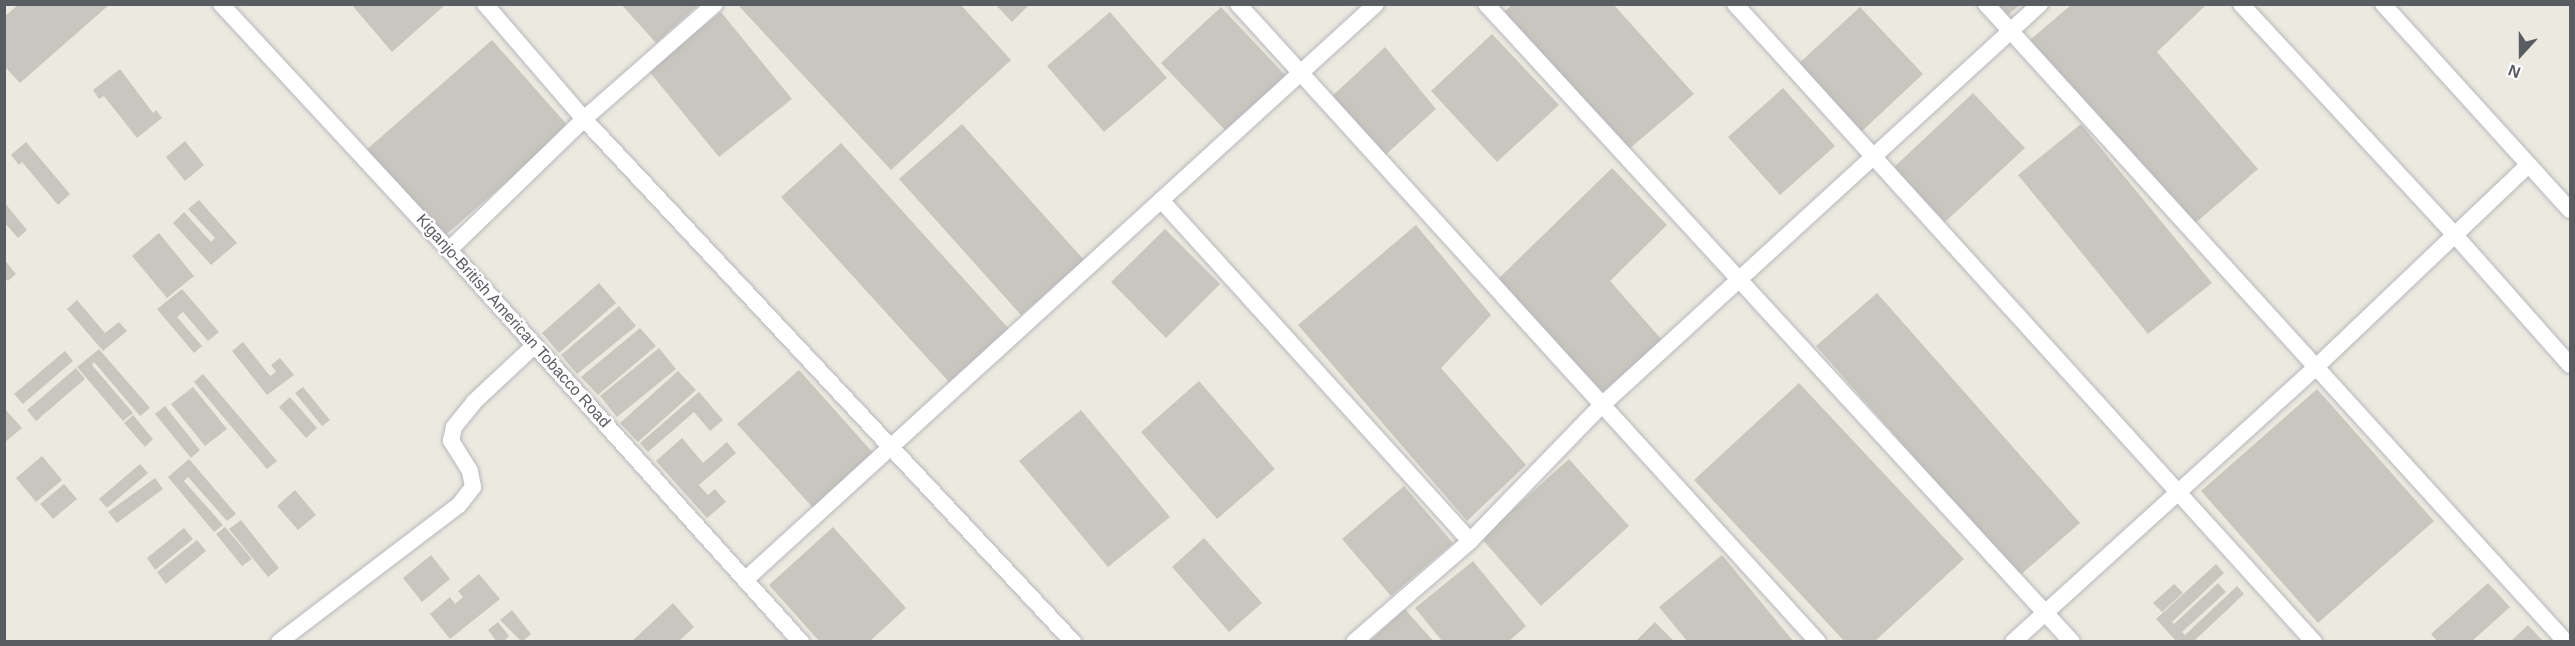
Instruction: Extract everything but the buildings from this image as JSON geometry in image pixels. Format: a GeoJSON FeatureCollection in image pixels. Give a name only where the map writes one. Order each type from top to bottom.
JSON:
{"type":"FeatureCollection","features":[{"type":"Feature","properties":{"kind":"street","name":"Kiganjo-British American Tobacco Road"},"geometry":{"type":"LineString","coordinates":[[222,4],[449,250],[801,642]]}},
{"type":"Feature","properties":{"kind":"street"},"geometry":{"type":"LineString","coordinates":[[485,4],[584,119],[1073,642]]}},
{"type":"Feature","properties":{"kind":"street"},"geometry":{"type":"LineString","coordinates":[[449,250],[584,119],[715,4]]}},
{"type":"Feature","properties":{"kind":"street"},"geometry":{"type":"LineString","coordinates":[[1238,4],[1818,642]]}},
{"type":"Feature","properties":{"kind":"street"},"geometry":{"type":"LineString","coordinates":[[745,580],[1376,4]]}},
{"type":"Feature","properties":{"kind":"street"},"geometry":{"type":"LineString","coordinates":[[1486,4],[1742,279],[2072,642]]}},
{"type":"Feature","properties":{"kind":"street"},"geometry":{"type":"LineString","coordinates":[[1735,4],[2314,642]]}},
{"type":"Feature","properties":{"kind":"street"},"geometry":{"type":"LineString","coordinates":[[1986,4],[2314,369],[2566,642]]}},
{"type":"Feature","properties":{"kind":"street"},"geometry":{"type":"LineString","coordinates":[[1354,642],[1470,541],[1602,405],[2040,4]]}},
{"type":"Feature","properties":{"kind":"street"},"geometry":{"type":"LineString","coordinates":[[2241,4],[2454,234],[2571,365]]}},
{"type":"Feature","properties":{"kind":"street"},"geometry":{"type":"LineString","coordinates":[[2383,4],[2527,166],[2571,210]]}},
{"type":"Feature","properties":{"kind":"street"},"geometry":{"type":"LineString","coordinates":[[2013,642],[2044,611],[2314,369],[2527,166]]}},
{"type":"Feature","properties":{"kind":"street"},"geometry":{"type":"LineString","coordinates":[[1161,200],[1470,541]]}},
{"type":"Feature","properties":{"kind":"street"},"geometry":{"type":"LineString","coordinates":[[279,642],[459,505],[473,487],[470,471],[451,441],[454,427],[474,402],[535,345]]}}]}
